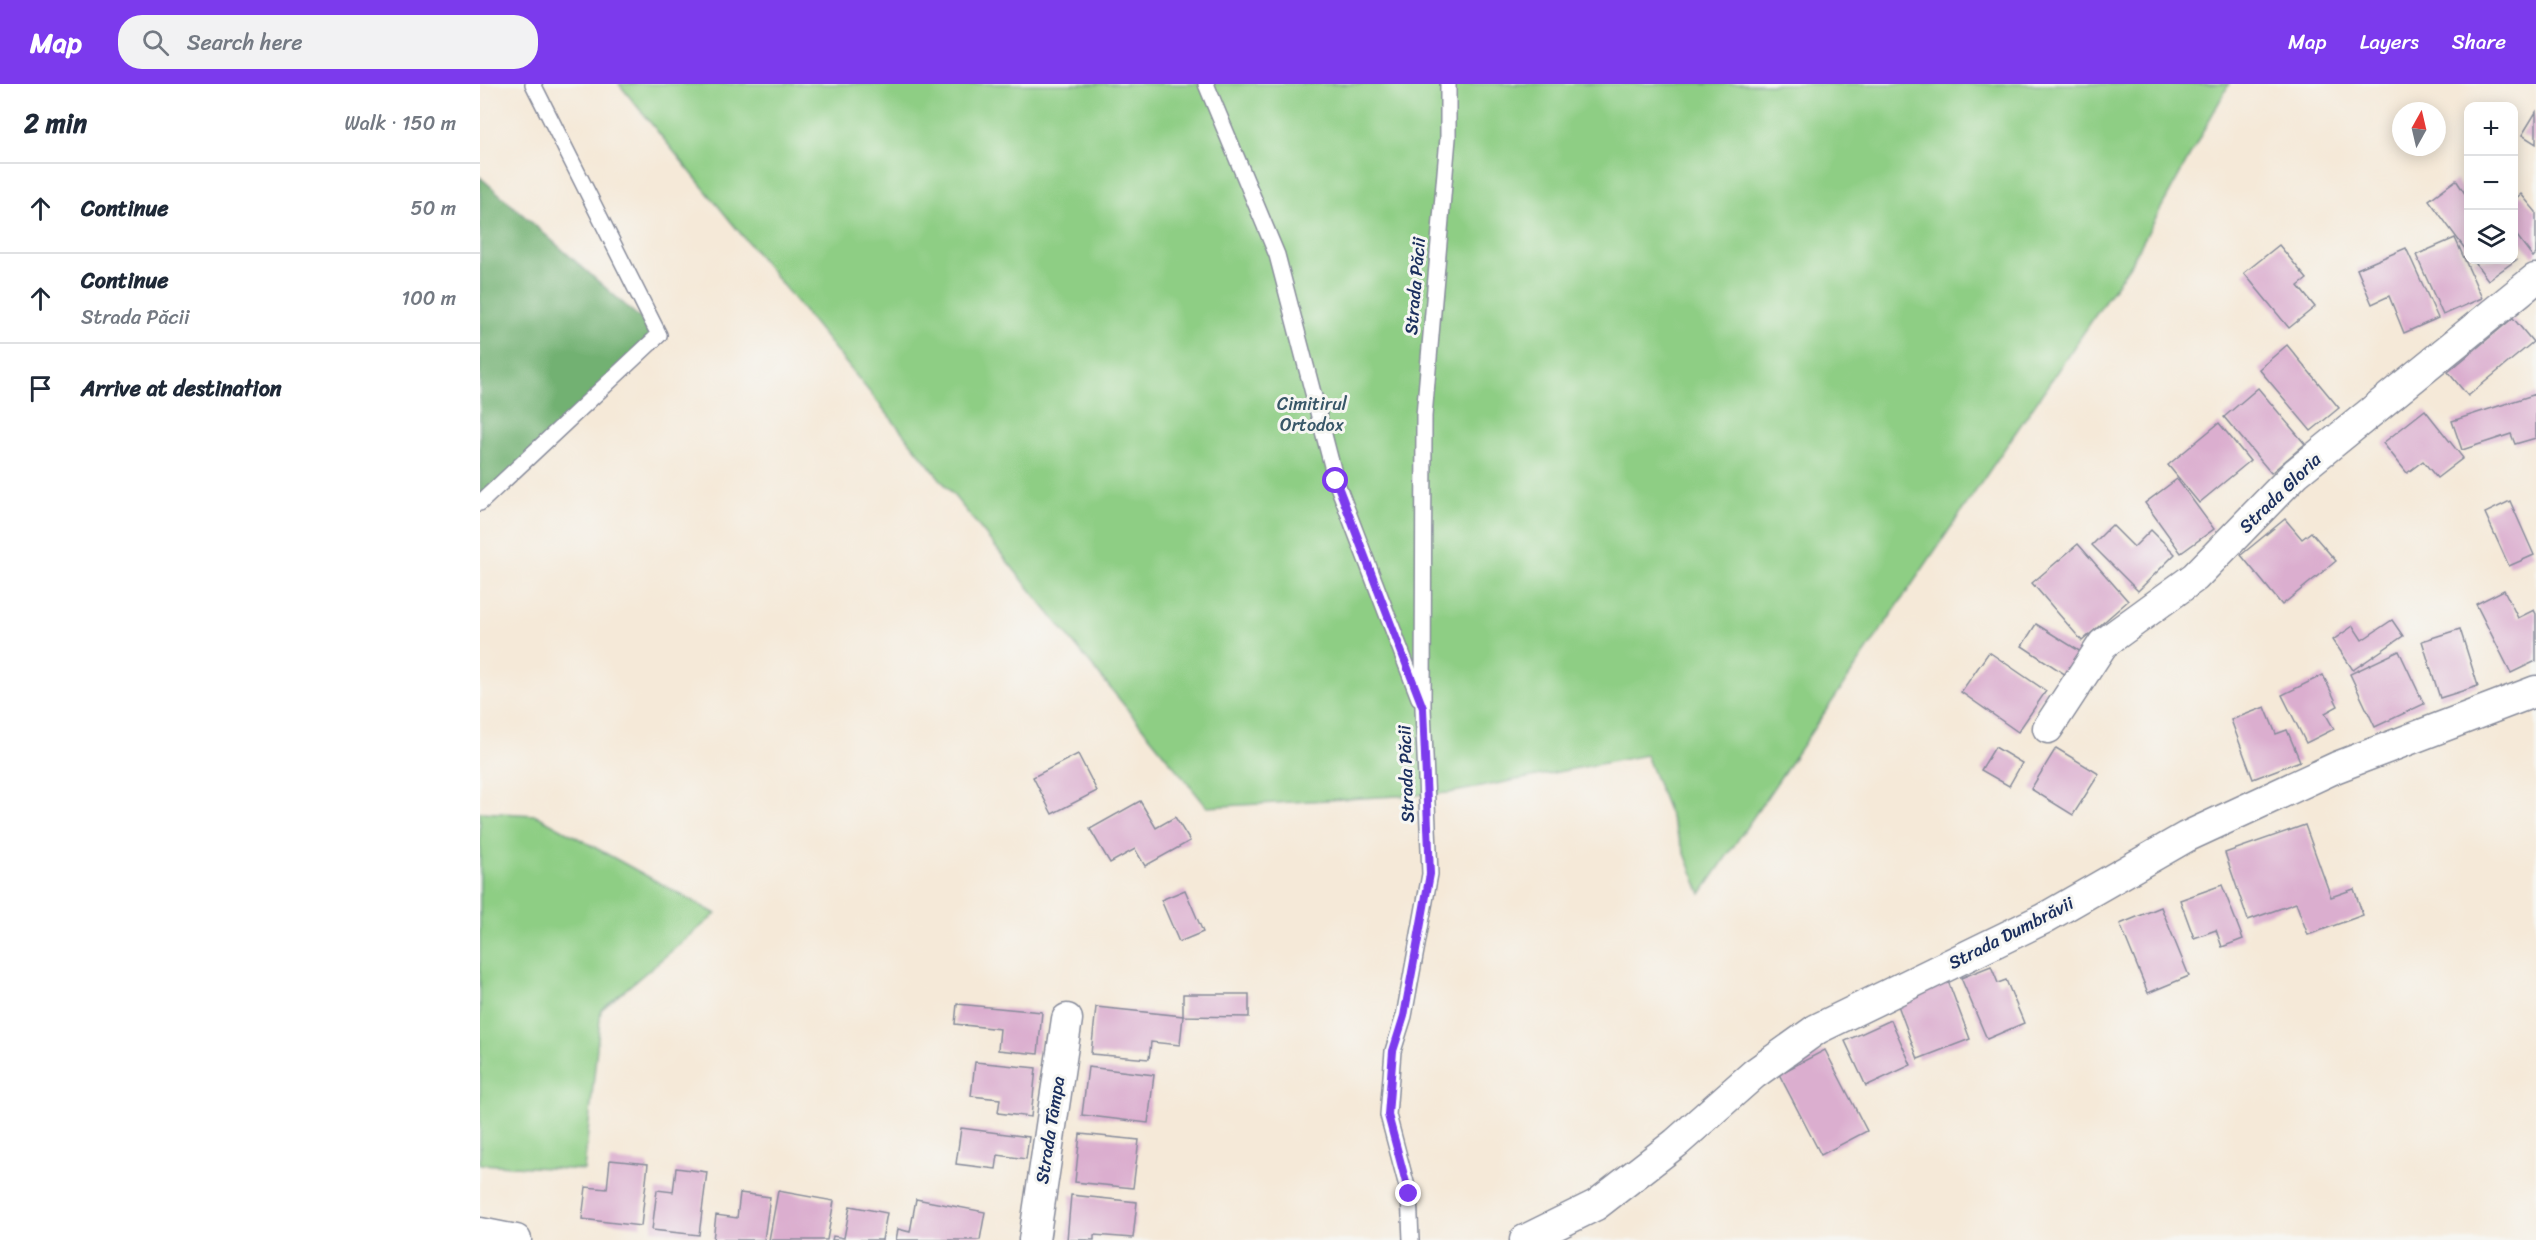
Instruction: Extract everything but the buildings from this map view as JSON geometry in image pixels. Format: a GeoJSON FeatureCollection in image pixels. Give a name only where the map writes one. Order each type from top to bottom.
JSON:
{"type":"FeatureCollection","features":[{"type":"Feature","properties":{"kind":"street","name":"Strada Gloria"},"geometry":{"type":"LineString","coordinates":[[2049,728],[2103,644],[2195,577],[2296,473],[2536,279]]}},
{"type":"Feature","properties":{"kind":"street","name":"Strada Dumbrăvii"},"geometry":{"type":"LineString","coordinates":[[1525,1240],[1596,1205],[1676,1143],[1754,1074],[1816,1029],[2043,919],[2186,837],[2337,767],[2536,691]]}},
{"type":"Feature","properties":{"kind":"street","name":"Strada Tâmpa"},"geometry":{"type":"LineString","coordinates":[[1034,1240],[1066,1019]]}},
{"type":"Feature","properties":{"kind":"street"},"geometry":{"type":"LineString","coordinates":[[480,1233],[516,1240]]}},
{"type":"Feature","properties":{"kind":"lane"},"geometry":{"type":"LineString","coordinates":[[480,503],[659,335],[533,84]]}},
{"type":"Feature","properties":{"kind":"lane"},"geometry":{"type":"LineString","coordinates":[[1206,84],[1277,255],[1336,481],[1423,708]]}},
{"type":"Feature","properties":{"kind":"lane","name":"Strada Păcii"},"geometry":{"type":"LineString","coordinates":[[1411,1240],[1409,1194],[1388,1115],[1393,1051],[1404,1016],[1430,874],[1423,708],[1424,416],[1448,138],[1448,84]]}},
{"type":"Feature","properties":{"kind":"green space","name":"Cimitirul Ortodox"},"geometry":{"type":"Polygon","coordinates":[[[619,84],[2229,84],[2131,263],[1701,894],[1646,755],[1449,793],[1207,807],[619,84]]]}},
{"type":"Feature","properties":{"kind":"green space"},"geometry":{"type":"Polygon","coordinates":[[[480,177],[659,335],[480,503],[480,177]]]}},
{"type":"Feature","properties":{"kind":"green space"},"geometry":{"type":"Polygon","coordinates":[[[480,812],[536,815],[716,914],[601,1010],[584,1170],[480,1164],[480,812]]]}},
{"type":"Feature","properties":{"kind":"route"},"geometry":{"type":"LineString","coordinates":[[1336,481],[1423,708],[1430,874],[1404,1016],[1393,1051],[1388,1115],[1409,1194]]}}]}
